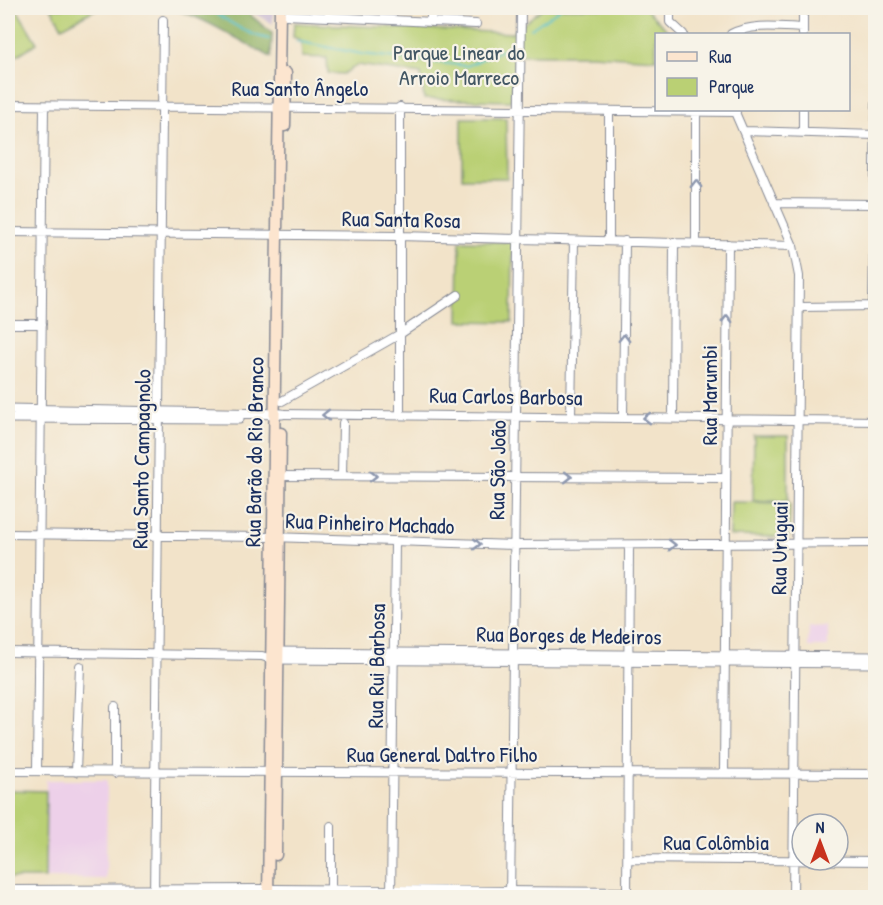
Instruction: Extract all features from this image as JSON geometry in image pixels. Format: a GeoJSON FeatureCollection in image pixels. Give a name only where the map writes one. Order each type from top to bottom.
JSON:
{"type":"FeatureCollection","features":[{"type":"Feature","properties":{"kind":"main road","name":"Rua Barão do Rio Branco"},"geometry":{"type":"LineString","coordinates":[[280,416],[284,10]]}},
{"type":"Feature","properties":{"kind":"main road","name":"Rua Barão do Rio Branco"},"geometry":{"type":"LineString","coordinates":[[272,893],[272,656],[276,476],[282,401],[279,373]]}},
{"type":"Feature","properties":{"kind":"street"},"geometry":{"type":"LineString","coordinates":[[357,8],[357,18]]}},
{"type":"Feature","properties":{"kind":"street"},"geometry":{"type":"LineString","coordinates":[[431,8],[431,22]]}},
{"type":"Feature","properties":{"kind":"street","name":"Rua São João"},"geometry":{"type":"LineString","coordinates":[[510,894],[521,8]]}},
{"type":"Feature","properties":{"kind":"street"},"geometry":{"type":"LineString","coordinates":[[670,8],[670,22],[682,33]]}},
{"type":"Feature","properties":{"kind":"street"},"geometry":{"type":"LineString","coordinates":[[734,33],[766,26],[803,31],[803,8]]}},
{"type":"Feature","properties":{"kind":"street"},"geometry":{"type":"LineString","coordinates":[[284,10],[357,18],[476,24]]}},
{"type":"Feature","properties":{"kind":"street","name":"Rua Santo Campagnolo"},"geometry":{"type":"LineString","coordinates":[[154,894],[163,20]]}},
{"type":"Feature","properties":{"kind":"street"},"geometry":{"type":"LineString","coordinates":[[800,307],[874,306],[872,204],[876,103]]}},
{"type":"Feature","properties":{"kind":"street","name":"Rua Santo Ângelo"},"geometry":{"type":"LineString","coordinates":[[8,105],[400,107],[520,112],[735,111]]}},
{"type":"Feature","properties":{"kind":"street"},"geometry":{"type":"LineString","coordinates":[[37,771],[44,106]]}},
{"type":"Feature","properties":{"kind":"street"},"geometry":{"type":"LineString","coordinates":[[400,107],[398,236],[400,413]]}},
{"type":"Feature","properties":{"kind":"street"},"geometry":{"type":"LineString","coordinates":[[609,111],[609,241]]}},
{"type":"Feature","properties":{"kind":"street","name":"Rua Uruguai"},"geometry":{"type":"LineString","coordinates":[[735,111],[793,246],[799,276],[800,420],[795,812]]}},
{"type":"Feature","properties":{"kind":"street"},"geometry":{"type":"LineString","coordinates":[[803,111],[803,132]]}},
{"type":"Feature","properties":{"kind":"street"},"geometry":{"type":"LineString","coordinates":[[696,112],[696,242]]}},
{"type":"Feature","properties":{"kind":"street"},"geometry":{"type":"LineString","coordinates":[[744,131],[875,135]]}},
{"type":"Feature","properties":{"kind":"street"},"geometry":{"type":"LineString","coordinates":[[774,203],[872,204]]}},
{"type":"Feature","properties":{"kind":"street","name":"Rua Santa Rosa"},"geometry":{"type":"LineString","coordinates":[[8,232],[398,236],[518,241],[696,242],[793,246]]}},
{"type":"Feature","properties":{"kind":"street"},"geometry":{"type":"LineString","coordinates":[[571,416],[574,241]]}},
{"type":"Feature","properties":{"kind":"street"},"geometry":{"type":"LineString","coordinates":[[623,417],[625,241]]}},
{"type":"Feature","properties":{"kind":"street"},"geometry":{"type":"LineString","coordinates":[[673,418],[674,242]]}},
{"type":"Feature","properties":{"kind":"street","name":"Rua Marumbi"},"geometry":{"type":"LineString","coordinates":[[724,773],[728,244]]}},
{"type":"Feature","properties":{"kind":"street"},"geometry":{"type":"LineString","coordinates":[[282,401],[400,334],[458,296]]}},
{"type":"Feature","properties":{"kind":"street"},"geometry":{"type":"LineString","coordinates":[[8,324],[42,324]]}},
{"type":"Feature","properties":{"kind":"street","name":"Rua Carlos Barbosa"},"geometry":{"type":"LineString","coordinates":[[8,409],[42,414]]}},
{"type":"Feature","properties":{"kind":"street","name":"Rua Carlos Barbosa"},"geometry":{"type":"LineString","coordinates":[[8,418],[42,414],[280,416],[400,413],[876,421]]}},
{"type":"Feature","properties":{"kind":"street"},"geometry":{"type":"LineString","coordinates":[[342,476],[343,423]]}},
{"type":"Feature","properties":{"kind":"street"},"geometry":{"type":"LineString","coordinates":[[276,476],[726,478]]}},
{"type":"Feature","properties":{"kind":"street","name":"Rua Pinheiro Machado"},"geometry":{"type":"LineString","coordinates":[[8,534],[276,537],[514,545],[876,543]]}},
{"type":"Feature","properties":{"kind":"street","name":"Rua Rui Barbosa"},"geometry":{"type":"LineString","coordinates":[[391,894],[395,542]]}},
{"type":"Feature","properties":{"kind":"street"},"geometry":{"type":"LineString","coordinates":[[8,890],[37,894],[335,892],[627,895],[629,545]]}},
{"type":"Feature","properties":{"kind":"street"},"geometry":{"type":"LineString","coordinates":[[8,652],[272,656]]}},
{"type":"Feature","properties":{"kind":"street","name":"Rua Borges de Medeiros"},"geometry":{"type":"LineString","coordinates":[[272,656],[726,659],[876,663]]}},
{"type":"Feature","properties":{"kind":"street","name":"Rua Borges de Medeiros"},"geometry":{"type":"LineString","coordinates":[[795,660],[876,657]]}},
{"type":"Feature","properties":{"kind":"street"},"geometry":{"type":"LineString","coordinates":[[76,772],[80,666]]}},
{"type":"Feature","properties":{"kind":"street"},"geometry":{"type":"LineString","coordinates":[[115,707],[115,773]]}},
{"type":"Feature","properties":{"kind":"street","name":"Rua General Daltro Filho"},"geometry":{"type":"LineString","coordinates":[[8,771],[876,774]]}},
{"type":"Feature","properties":{"kind":"street"},"geometry":{"type":"LineString","coordinates":[[332,826],[335,892]]}},
{"type":"Feature","properties":{"kind":"street","name":"Rua Colômbia"},"geometry":{"type":"LineString","coordinates":[[628,859],[790,860]]}},
{"type":"Feature","properties":{"kind":"street","name":"Rua Colômbia"},"geometry":{"type":"LineString","coordinates":[[850,861],[876,861]]}},
{"type":"Feature","properties":{"kind":"street","name":"Rua Uruguai"},"geometry":{"type":"LineString","coordinates":[[793,897],[794,872]]}},
{"type":"Feature","properties":{"kind":"shaded area"},"geometry":{"type":"Polygon","coordinates":[[[244,8],[273,8],[273,24],[244,8]]]}},
{"type":"Feature","properties":{"kind":"shaded area"},"geometry":{"type":"Polygon","coordinates":[[[828,626],[828,647],[808,647],[809,627],[828,626]]]}},
{"type":"Feature","properties":{"kind":"shaded area"},"geometry":{"type":"Polygon","coordinates":[[[46,780],[107,780],[106,879],[45,878],[46,780]]]}},
{"type":"Feature","properties":{"kind":"green space"},"geometry":{"type":"Polygon","coordinates":[[[8,8],[16,8],[37,43],[8,61],[8,8]]]}},
{"type":"Feature","properties":{"kind":"green space"},"geometry":{"type":"Polygon","coordinates":[[[51,8],[98,8],[62,27],[51,8]]]}},
{"type":"Feature","properties":{"kind":"green space"},"geometry":{"type":"Polygon","coordinates":[[[141,8],[168,8],[151,10],[141,8]]]}},
{"type":"Feature","properties":{"kind":"green space"},"geometry":{"type":"Polygon","coordinates":[[[168,8],[242,8],[272,33],[271,57],[213,25],[168,8]]]}},
{"type":"Feature","properties":{"kind":"green space","name":"Parque Linear do Arroio Marreco"},"geometry":{"type":"Polygon","coordinates":[[[543,8],[645,8],[670,33],[655,33],[655,59],[592,55],[515,55],[511,101],[424,99],[421,74],[358,65],[343,74],[328,73],[327,58],[302,57],[301,40],[293,37],[294,23],[512,33],[543,8]]]}},
{"type":"Feature","properties":{"kind":"green space"},"geometry":{"type":"Polygon","coordinates":[[[462,118],[506,118],[507,178],[462,178],[462,118]]]}},
{"type":"Feature","properties":{"kind":"green space"},"geometry":{"type":"Polygon","coordinates":[[[460,241],[513,242],[512,322],[459,321],[460,241]]]}},
{"type":"Feature","properties":{"kind":"green space"},"geometry":{"type":"Polygon","coordinates":[[[754,436],[788,436],[788,501],[753,501],[754,436]]]}},
{"type":"Feature","properties":{"kind":"green space"},"geometry":{"type":"Polygon","coordinates":[[[731,502],[790,503],[789,537],[730,536],[731,502]]]}},
{"type":"Feature","properties":{"kind":"green space"},"geometry":{"type":"Polygon","coordinates":[[[8,790],[46,791],[45,878],[8,878],[8,790]]]}},
{"type":"Feature","properties":{"kind":"waterway"},"geometry":{"type":"LineString","coordinates":[[207,8],[244,30],[269,39]]}},
{"type":"Feature","properties":{"kind":"waterway"},"geometry":{"type":"LineString","coordinates":[[531,29],[561,8]]}},
{"type":"Feature","properties":{"kind":"waterway"},"geometry":{"type":"LineString","coordinates":[[296,41],[362,54],[467,66],[499,51],[509,49]]}}]}
